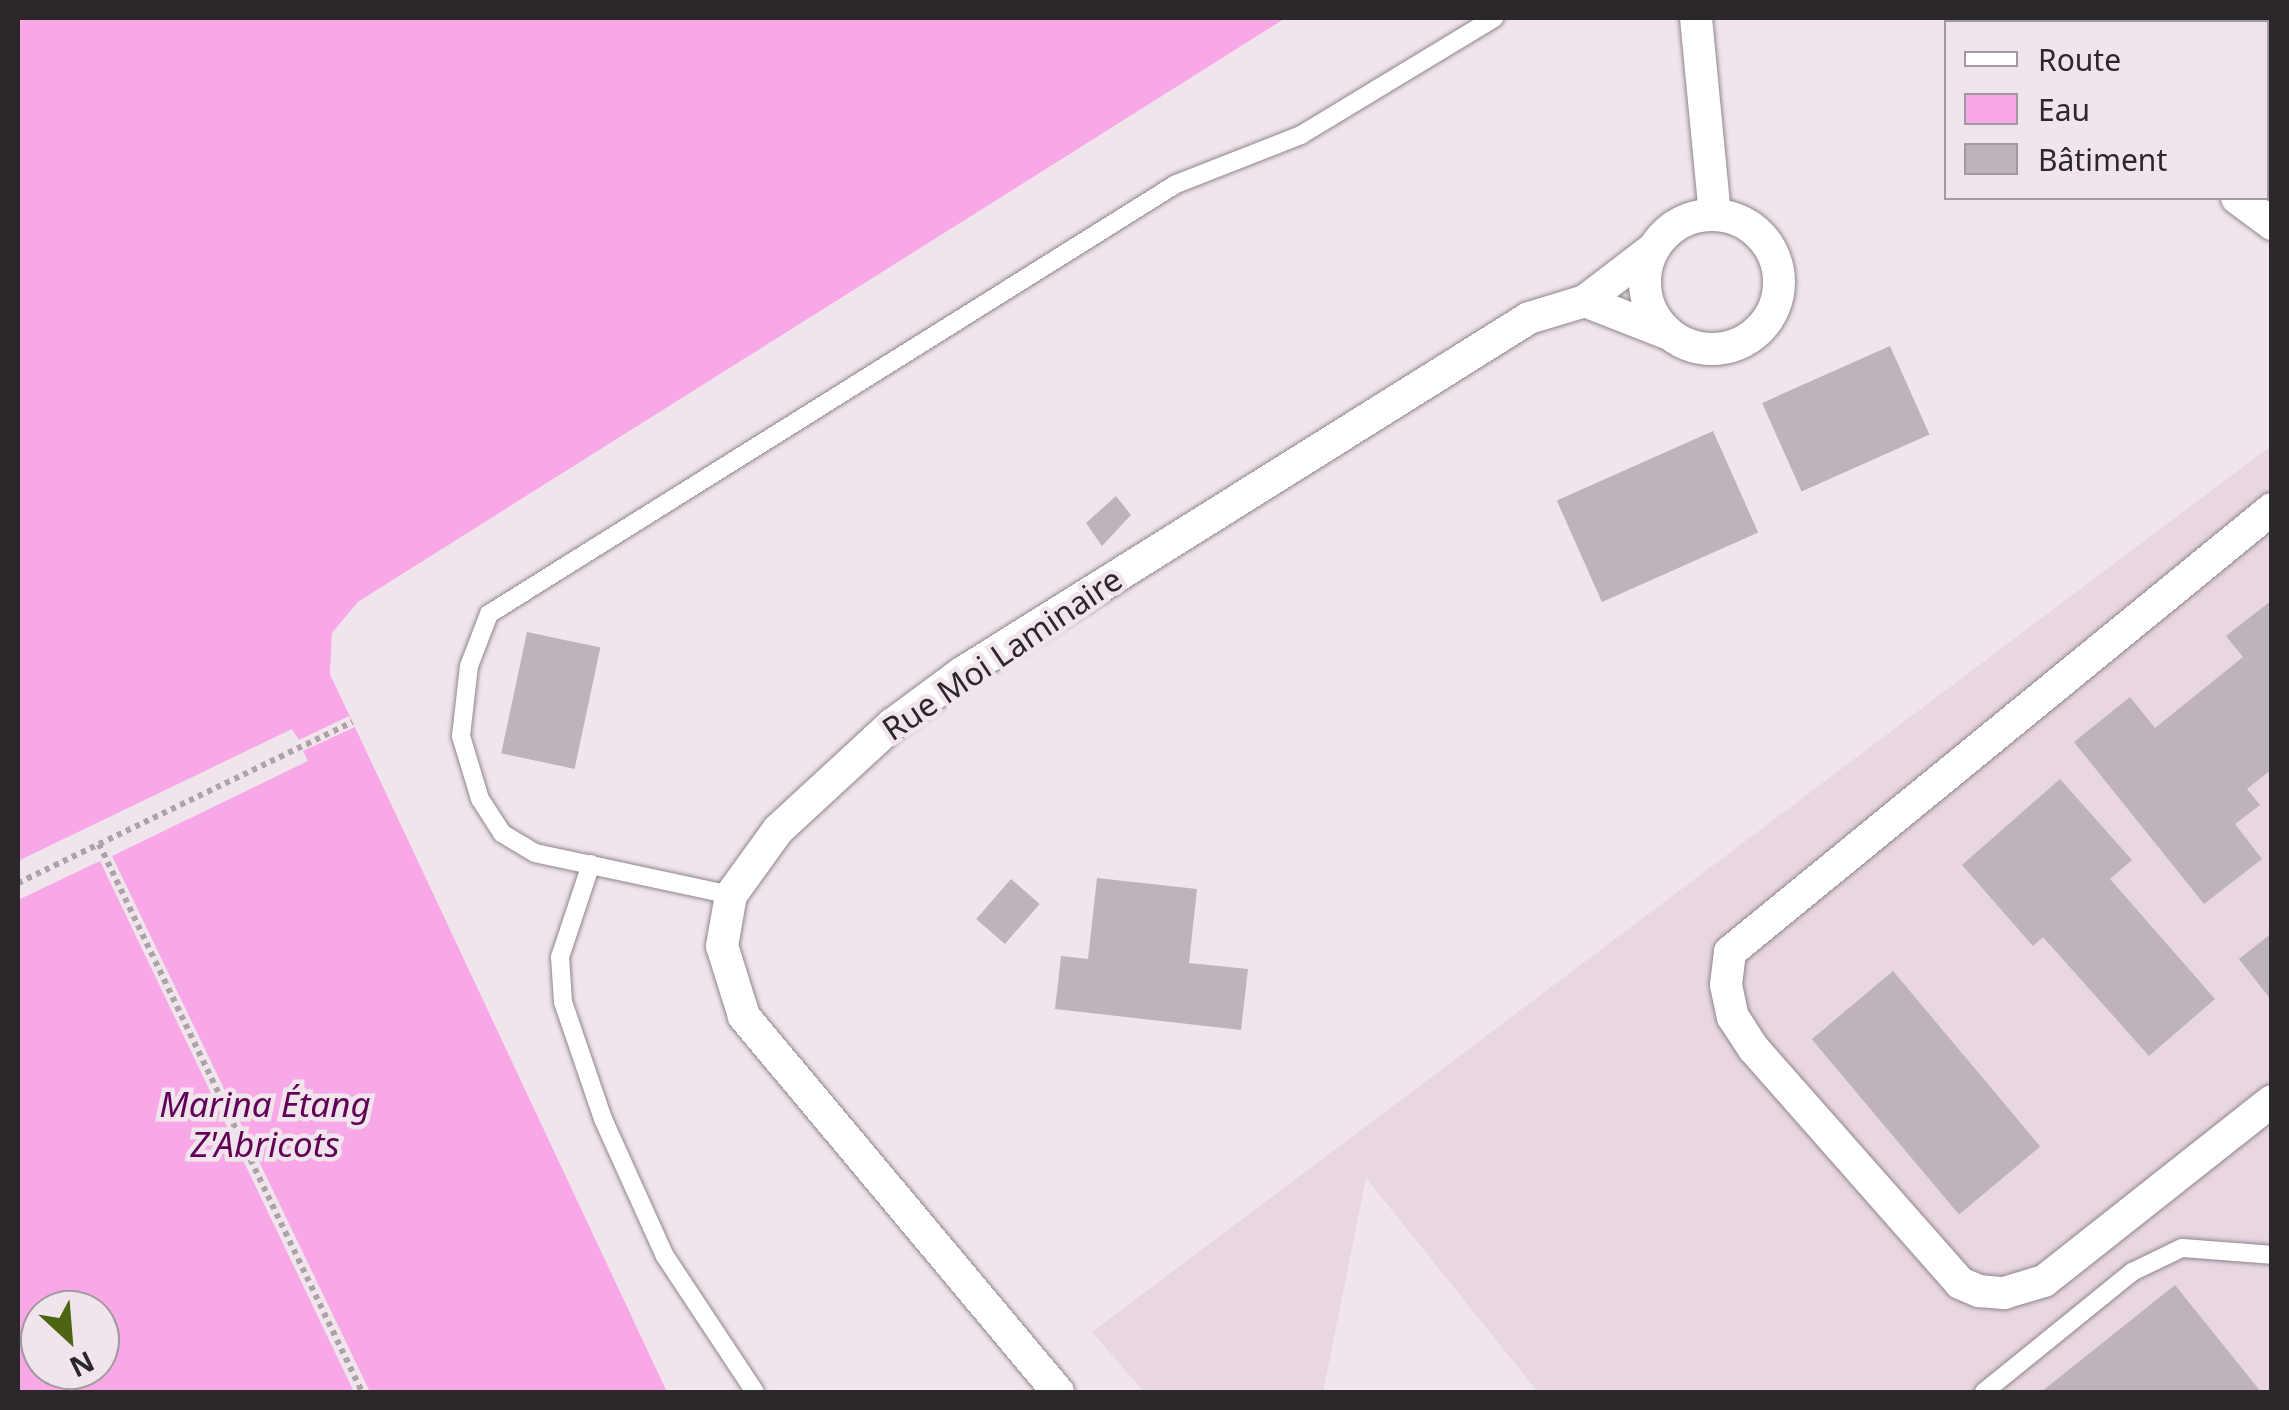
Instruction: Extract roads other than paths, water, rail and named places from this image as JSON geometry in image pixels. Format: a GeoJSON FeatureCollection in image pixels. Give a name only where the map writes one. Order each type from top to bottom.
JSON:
{"type":"FeatureCollection","features":[{"type":"Feature","properties":{"kind":"street"},"geometry":{"type":"LineString","coordinates":[[1696,18],[1715,214]]}},
{"type":"Feature","properties":{"kind":"street"},"geometry":{"type":"LineString","coordinates":[[2240,200],[2272,224]]}},
{"type":"Feature","properties":{"kind":"street"},"geometry":{"type":"LineString","coordinates":[[1584,301],[1704,349],[1742,343],[1758,332],[1778,300],[1780,281],[1769,244],[1740,220],[1715,214],[1684,222],[1655,247],[1645,284],[1648,302],[1668,334]]}},
{"type":"Feature","properties":{"kind":"street","name":"Rue Moi Laminaire"},"geometry":{"type":"LineString","coordinates":[[1058,1392],[744,1016],[722,946],[731,896],[778,830],[892,724],[962,673],[1512,328],[1584,301],[1655,247]]}},
{"type":"Feature","properties":{"kind":"street"},"geometry":{"type":"LineString","coordinates":[[2272,509],[1730,952],[1726,985],[1733,1017],[1754,1049],[1960,1283],[1978,1290],[2004,1294],[2044,1281],[2272,1101]]}},
{"type":"Feature","properties":{"kind":"lane"},"geometry":{"type":"LineString","coordinates":[[731,896],[535,853],[502,834],[468,768],[461,736],[478,634],[503,600],[1176,184],[1301,135],[1494,18]]}},
{"type":"Feature","properties":{"kind":"lane"},"geometry":{"type":"LineString","coordinates":[[591,864],[560,957],[563,1002],[603,1118],[665,1256],[756,1392]]}},
{"type":"Feature","properties":{"kind":"lane"},"geometry":{"type":"LineString","coordinates":[[1984,1392],[2132,1272],[2182,1248],[2272,1256]]}},
{"type":"Feature","properties":{"kind":"water","name":"Marina Étang Z'Abricots"},"geometry":{"type":"Polygon","coordinates":[[[18,18],[1286,18],[358,602],[332,633],[330,674],[667,1392],[18,1392],[18,18]]]}}]}
